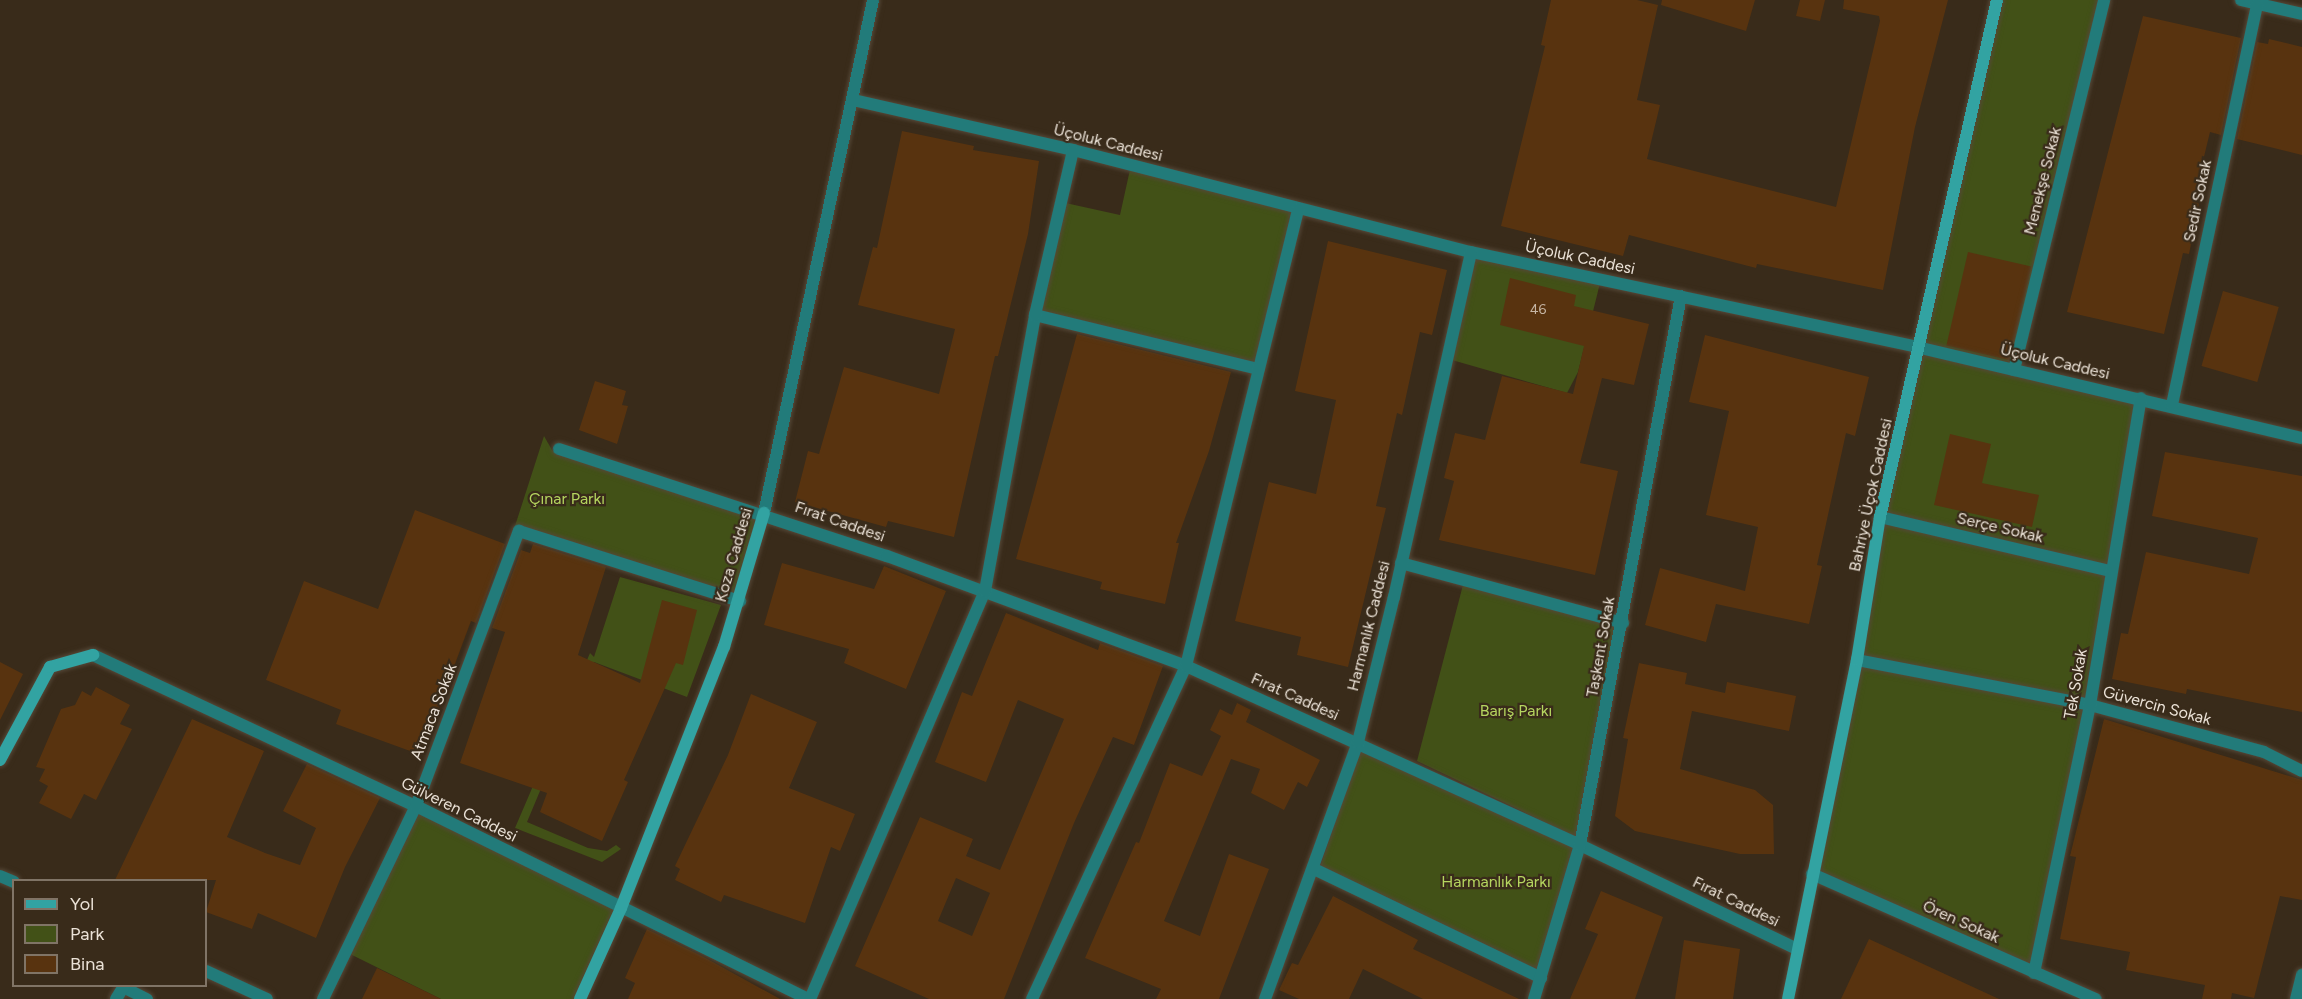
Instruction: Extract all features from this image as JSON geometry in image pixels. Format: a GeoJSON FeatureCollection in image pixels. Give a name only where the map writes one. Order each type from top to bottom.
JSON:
{"type":"FeatureCollection","features":[{"type":"Feature","properties":{"kind":"main road","name":"Bahriye Üçok Caddesi"},"geometry":{"type":"LineString","coordinates":[[1788,999],[1857,660],[1880,517],[1921,348],[1997,0]]}},
{"type":"Feature","properties":{"kind":"main road","name":"Koza Caddesi"},"geometry":{"type":"LineString","coordinates":[[580,999],[621,908],[740,601],[764,513]]}},
{"type":"Feature","properties":{"kind":"main road"},"geometry":{"type":"LineString","coordinates":[[0,760],[50,667],[93,655]]}},
{"type":"Feature","properties":{"kind":"street","name":"Koza Caddesi"},"geometry":{"type":"LineString","coordinates":[[764,513],[873,0]]}},
{"type":"Feature","properties":{"kind":"street","name":"Menekşe Sokak"},"geometry":{"type":"LineString","coordinates":[[2014,369],[2104,0]]}},
{"type":"Feature","properties":{"kind":"street"},"geometry":{"type":"LineString","coordinates":[[2241,0],[2302,14]]}},
{"type":"Feature","properties":{"kind":"street","name":"Sedir Sokak"},"geometry":{"type":"LineString","coordinates":[[2172,405],[2257,4]]}},
{"type":"Feature","properties":{"kind":"street","name":"Üçoluk Caddesi"},"geometry":{"type":"LineString","coordinates":[[853,100],[1072,150],[1471,252],[1921,348],[2172,405],[2302,438]]}},
{"type":"Feature","properties":{"kind":"street"},"geometry":{"type":"LineString","coordinates":[[809,999],[985,591],[1035,315],[1072,150]]}},
{"type":"Feature","properties":{"kind":"street"},"geometry":{"type":"LineString","coordinates":[[1032,999],[1186,666],[1298,209]]}},
{"type":"Feature","properties":{"kind":"street","name":"Harmanlık Caddesi"},"geometry":{"type":"LineString","coordinates":[[1265,999],[1314,869],[1358,742],[1471,252]]}},
{"type":"Feature","properties":{"kind":"street","name":"Taşkent Sokak"},"geometry":{"type":"LineString","coordinates":[[1534,999],[1580,845],[1623,622],[1681,297]]}},
{"type":"Feature","properties":{"kind":"street"},"geometry":{"type":"LineString","coordinates":[[1035,315],[1259,369]]}},
{"type":"Feature","properties":{"kind":"street","name":"Tek Sokak"},"geometry":{"type":"LineString","coordinates":[[2034,973],[2090,705],[2141,398]]}},
{"type":"Feature","properties":{"kind":"street","name":"Fırat Caddesi"},"geometry":{"type":"LineString","coordinates":[[559,449],[764,513],[985,591],[1186,666],[1358,742],[1580,845],[1797,950]]}},
{"type":"Feature","properties":{"kind":"street","name":"Serçe Sokak"},"geometry":{"type":"LineString","coordinates":[[1880,517],[2111,571]]}},
{"type":"Feature","properties":{"kind":"street","name":"Atmaca Sokak"},"geometry":{"type":"LineString","coordinates":[[323,999],[416,806],[519,531],[740,601]]}},
{"type":"Feature","properties":{"kind":"street"},"geometry":{"type":"LineString","coordinates":[[1401,563],[1623,622]]}},
{"type":"Feature","properties":{"kind":"street","name":"Gülveren Caddesi"},"geometry":{"type":"LineString","coordinates":[[93,655],[416,806],[809,999]]}},
{"type":"Feature","properties":{"kind":"street","name":"Güvercin Sokak"},"geometry":{"type":"LineString","coordinates":[[1857,660],[2090,705],[2264,752],[2302,771]]}},
{"type":"Feature","properties":{"kind":"street"},"geometry":{"type":"LineString","coordinates":[[1314,869],[1541,978]]}},
{"type":"Feature","properties":{"kind":"street","name":"Ören Sokak"},"geometry":{"type":"LineString","coordinates":[[1812,874],[2096,999]]}},
{"type":"Feature","properties":{"kind":"street"},"geometry":{"type":"LineString","coordinates":[[207,971],[267,999]]}},
{"type":"Feature","properties":{"kind":"street"},"geometry":{"type":"LineString","coordinates":[[2296,999],[2302,975]]}},
{"type":"Feature","properties":{"kind":"street"},"geometry":{"type":"LineString","coordinates":[[126,987],[147,999]]}},
{"type":"Feature","properties":{"kind":"green space"},"geometry":{"type":"Polygon","coordinates":[[[1997,0],[2104,0],[2014,369],[2141,398],[2034,973],[1812,874],[1880,517],[1997,0]]]}},
{"type":"Feature","properties":{"kind":"green space"},"geometry":{"type":"Polygon","coordinates":[[[1131,165],[1298,209],[1259,369],[1035,315],[1061,202],[1120,215],[1131,165]]]}},
{"type":"Feature","properties":{"kind":"green space"},"geometry":{"type":"Polygon","coordinates":[[[1471,252],[1601,279],[1578,372],[1567,393],[1445,358],[1471,252]]]}},
{"type":"Feature","properties":{"kind":"green space","name":"Çınar Parkı"},"geometry":{"type":"Polygon","coordinates":[[[544,436],[552,450],[761,515],[738,596],[515,526],[544,436]]]}},
{"type":"Feature","properties":{"kind":"green space"},"geometry":{"type":"Polygon","coordinates":[[[620,577],[721,605],[687,697],[594,662],[527,822],[588,848],[607,851],[616,845],[621,849],[602,862],[515,828],[590,653],[594,657],[620,577]]]}},
{"type":"Feature","properties":{"kind":"green space","name":"Barış Parkı"},"geometry":{"type":"Polygon","coordinates":[[[1463,585],[1615,625],[1576,837],[1417,761],[1463,585]]]}},
{"type":"Feature","properties":{"kind":"green space","name":"Harmanlık Parkı"},"geometry":{"type":"Polygon","coordinates":[[[1360,751],[1575,848],[1538,971],[1320,867],[1360,751]]]}},
{"type":"Feature","properties":{"kind":"green space"},"geometry":{"type":"Polygon","coordinates":[[[416,806],[621,908],[580,999],[441,999],[346,952],[416,806]]]}},
{"type":"Feature","properties":{"kind":"building"},"geometry":{"type":"Polygon","coordinates":[[[1551,0],[1637,0],[1658,5],[1637,100],[1660,105],[1647,159],[1836,207],[1880,21],[1879,16],[1843,9],[1844,0],[1948,0],[1915,127],[1883,290],[1757,264],[1756,268],[1629,235],[1623,256],[1501,226],[1545,46],[1541,45],[1551,0]]]}},
{"type":"Feature","properties":{"kind":"building"},"geometry":{"type":"Polygon","coordinates":[[[1662,0],[1755,0],[1746,31],[1661,5],[1662,0]]]}},
{"type":"Feature","properties":{"kind":"building"},"geometry":{"type":"Polygon","coordinates":[[[1800,0],[1825,0],[1820,21],[1796,16],[1800,0]]]}},
{"type":"Feature","properties":{"kind":"building"},"geometry":{"type":"Polygon","coordinates":[[[2143,16],[2241,38],[2221,135],[2210,132],[2193,202],[2199,203],[2189,254],[2183,253],[2164,334],[2067,312],[2143,16]]]}},
{"type":"Feature","properties":{"kind":"building"},"geometry":{"type":"Polygon","coordinates":[[[2269,39],[2302,47],[2302,155],[2237,139],[2257,42],[2268,44],[2269,39]]]}},
{"type":"Feature","properties":{"kind":"building"},"geometry":{"type":"Polygon","coordinates":[[[902,131],[974,146],[973,150],[1039,161],[1028,234],[998,356],[995,356],[954,537],[888,521],[886,527],[795,502],[808,451],[819,454],[844,367],[939,394],[955,329],[858,305],[873,247],[877,248],[902,131]]]}},
{"type":"Feature","properties":{"kind":"building"},"geometry":{"type":"Polygon","coordinates":[[[1328,241],[1447,270],[1432,335],[1420,332],[1402,415],[1397,413],[1376,506],[1386,508],[1348,667],[1297,655],[1301,637],[1235,621],[1269,482],[1316,494],[1336,400],[1295,391],[1328,241]]]}},
{"type":"Feature","properties":{"kind":"building"},"geometry":{"type":"Polygon","coordinates":[[[1968,252],[2031,267],[2010,360],[1946,346],[1968,252]]]}},
{"type":"Feature","properties":{"kind":"building"},"geometry":{"type":"Polygon","coordinates":[[[1510,278],[1576,295],[1574,306],[1649,324],[1634,385],[1602,378],[1580,463],[1618,471],[1595,575],[1439,540],[1454,481],[1444,478],[1455,433],[1485,440],[1502,376],[1573,394],[1584,346],[1500,325],[1510,278]]]}},
{"type":"Feature","properties":{"kind":"building"},"geometry":{"type":"Polygon","coordinates":[[[2223,291],[2279,307],[2257,382],[2202,366],[2223,291]]]}},
{"type":"Feature","properties":{"kind":"building"},"geometry":{"type":"Polygon","coordinates":[[[1077,334],[1231,372],[1209,451],[1176,543],[1179,543],[1165,604],[1100,589],[1102,582],[1016,559],[1077,334]]]}},
{"type":"Feature","properties":{"kind":"building"},"geometry":{"type":"Polygon","coordinates":[[[1705,335],[1869,377],[1855,436],[1846,433],[1817,565],[1822,566],[1809,624],[1716,604],[1706,642],[1645,625],[1660,568],[1745,591],[1758,527],[1706,515],[1729,411],[1689,402],[1705,335]]]}},
{"type":"Feature","properties":{"kind":"building"},"geometry":{"type":"Polygon","coordinates":[[[595,381],[626,391],[622,405],[628,406],[617,444],[579,430],[595,381]]]}},
{"type":"Feature","properties":{"kind":"building"},"geometry":{"type":"Polygon","coordinates":[[[1950,434],[1991,444],[1982,483],[2039,495],[2032,527],[1934,505],[1950,434]]]}},
{"type":"Feature","properties":{"kind":"building"},"geometry":{"type":"Polygon","coordinates":[[[2165,452],[2302,476],[2302,712],[2187,689],[2186,694],[2112,679],[2121,633],[2128,634],[2146,552],[2249,574],[2258,538],[2152,516],[2165,452]]]}},
{"type":"Feature","properties":{"kind":"building"},"geometry":{"type":"Polygon","coordinates":[[[415,510],[505,544],[476,623],[471,621],[421,755],[336,724],[341,710],[266,680],[304,581],[378,609],[415,510]]]}},
{"type":"Feature","properties":{"kind":"building"},"geometry":{"type":"Polygon","coordinates":[[[533,544],[606,567],[578,655],[640,683],[662,600],[697,610],[683,665],[676,663],[624,780],[628,782],[602,841],[540,812],[547,793],[460,763],[505,632],[492,628],[521,550],[530,553],[533,544]]]}},
{"type":"Feature","properties":{"kind":"building"},"geometry":{"type":"Polygon","coordinates":[[[782,563],[874,589],[884,566],[946,591],[906,689],[844,663],[849,649],[764,625],[782,563]]]}},
{"type":"Feature","properties":{"kind":"building"},"geometry":{"type":"Polygon","coordinates":[[[1006,613],[1098,650],[1100,643],[1163,666],[1134,745],[1113,737],[1074,823],[1004,999],[929,999],[855,966],[920,817],[973,839],[966,856],[1000,870],[1064,719],[1018,700],[986,782],[935,762],[962,692],[972,696],[1006,613]],[[956,878],[938,921],[972,936],[990,893],[956,878]]]}},
{"type":"Feature","properties":{"kind":"building"},"geometry":{"type":"Polygon","coordinates":[[[0,662],[23,674],[0,720],[0,662]]]}},
{"type":"Feature","properties":{"kind":"building"},"geometry":{"type":"Polygon","coordinates":[[[1639,663],[1687,673],[1685,684],[1725,693],[1727,682],[1796,696],[1789,731],[1692,711],[1680,769],[1755,790],[1773,805],[1774,854],[1740,854],[1635,831],[1615,816],[1628,739],[1623,738],[1639,663]]]}},
{"type":"Feature","properties":{"kind":"building"},"geometry":{"type":"Polygon","coordinates":[[[96,687],[130,705],[120,724],[132,729],[96,800],[84,794],[71,819],[39,803],[48,786],[39,781],[45,769],[36,767],[61,709],[75,705],[82,691],[91,696],[96,687]]]}},
{"type":"Feature","properties":{"kind":"building"},"geometry":{"type":"Polygon","coordinates":[[[751,694],[817,722],[789,788],[855,814],[840,851],[831,847],[805,923],[724,895],[721,902],[675,880],[680,869],[675,866],[728,755],[751,694]]]}},
{"type":"Feature","properties":{"kind":"building"},"geometry":{"type":"Polygon","coordinates":[[[1237,703],[1251,710],[1246,722],[1320,760],[1307,787],[1298,782],[1284,810],[1251,793],[1260,769],[1231,759],[1164,921],[1200,936],[1229,854],[1269,869],[1219,999],[1156,999],[1161,989],[1085,958],[1136,842],[1139,843],[1170,763],[1202,776],[1221,736],[1210,730],[1220,709],[1232,715],[1237,703]]]}},
{"type":"Feature","properties":{"kind":"building"},"geometry":{"type":"Polygon","coordinates":[[[192,719],[264,751],[227,837],[265,853],[300,865],[316,828],[283,811],[307,764],[380,798],[345,867],[316,938],[258,913],[252,929],[207,912],[216,880],[115,879],[192,719]]]}},
{"type":"Feature","properties":{"kind":"building"},"geometry":{"type":"Polygon","coordinates":[[[2104,719],[2302,780],[2302,900],[2280,896],[2254,998],[2232,993],[2231,999],[2202,999],[2205,985],[2126,970],[2130,952],[2060,939],[2076,857],[2070,856],[2104,719]]]}},
{"type":"Feature","properties":{"kind":"building"},"geometry":{"type":"Polygon","coordinates":[[[1601,891],[1663,917],[1635,999],[1570,999],[1598,934],[1585,929],[1601,891]]]}},
{"type":"Feature","properties":{"kind":"building"},"geometry":{"type":"Polygon","coordinates":[[[1333,896],[1418,940],[1413,949],[1519,999],[1423,999],[1363,969],[1349,999],[1299,999],[1279,990],[1292,963],[1298,965],[1333,896]]]}},
{"type":"Feature","properties":{"kind":"building"},"geometry":{"type":"Polygon","coordinates":[[[647,929],[780,999],[628,999],[635,983],[625,978],[647,929]]]}},
{"type":"Feature","properties":{"kind":"building"},"geometry":{"type":"Polygon","coordinates":[[[1869,939],[1999,999],[1841,999],[1869,939]]]}},
{"type":"Feature","properties":{"kind":"building"},"geometry":{"type":"Polygon","coordinates":[[[1684,940],[1740,949],[1733,999],[1675,999],[1684,940]]]}},
{"type":"Feature","properties":{"kind":"building"},"geometry":{"type":"Polygon","coordinates":[[[377,968],[441,999],[362,999],[377,968]]]}}]}
